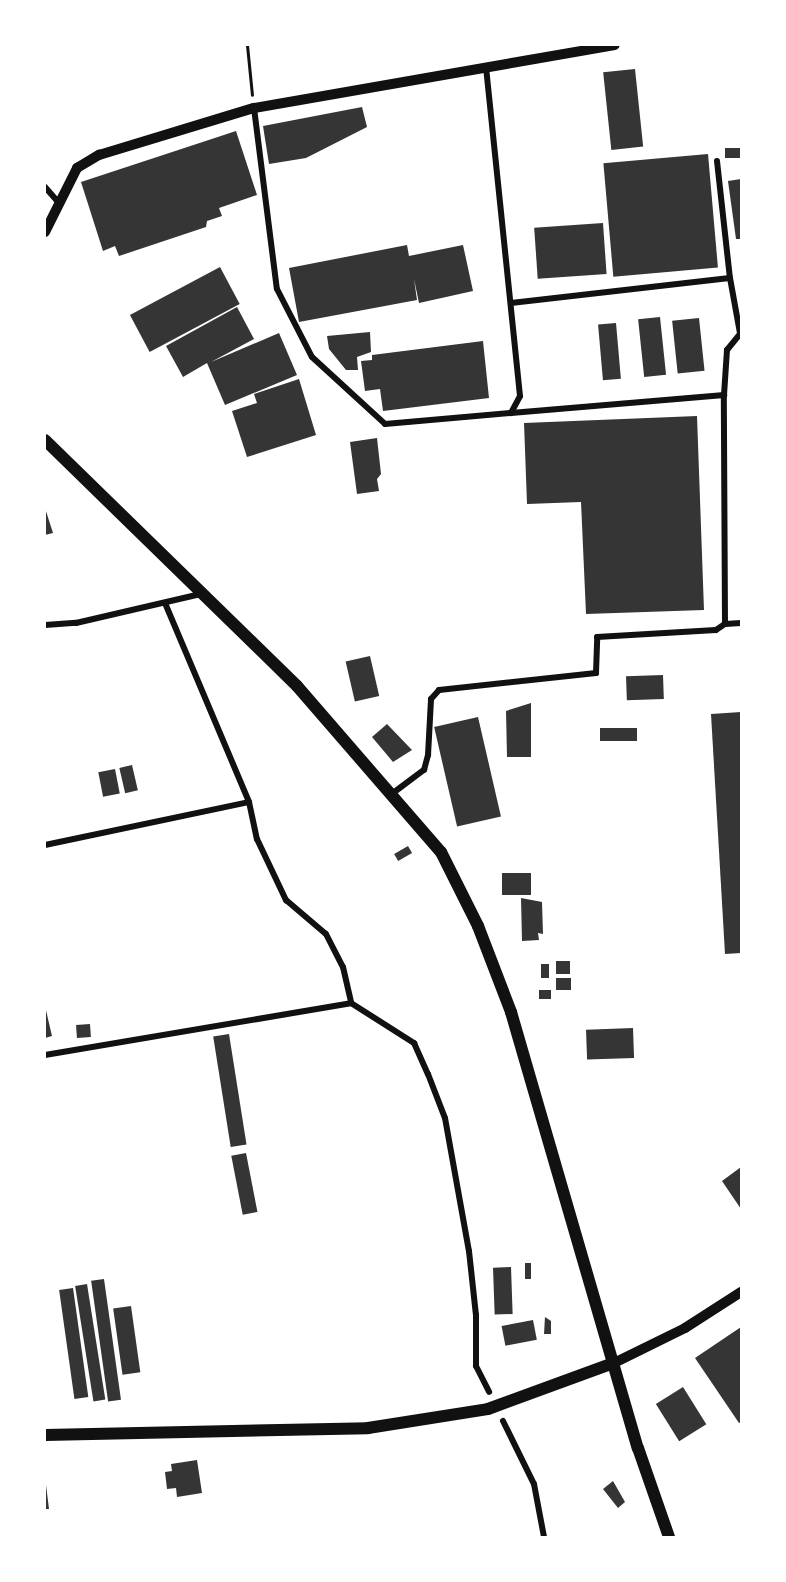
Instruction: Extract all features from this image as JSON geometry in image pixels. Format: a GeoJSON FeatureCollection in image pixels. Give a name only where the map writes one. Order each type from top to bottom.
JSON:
{"type":"FeatureCollection","features":[{"type":"Feature","properties":{"kind":"main road"},"geometry":{"type":"LineString","coordinates":[[45,440],[205,593],[297,686],[393,793],[441,852],[478,927],[511,1012],[638,1448],[669,1537]]}},
{"type":"Feature","properties":{"kind":"main road"},"geometry":{"type":"LineString","coordinates":[[45,1436],[368,1428],[488,1409],[614,1363]]}},
{"type":"Feature","properties":{"kind":"street"},"geometry":{"type":"LineString","coordinates":[[45,232],[57,201],[77,168],[99,155],[254,108],[615,45]]}},
{"type":"Feature","properties":{"kind":"street"},"geometry":{"type":"LineString","coordinates":[[486,68],[520,396],[511,413]]}},
{"type":"Feature","properties":{"kind":"street"},"geometry":{"type":"LineString","coordinates":[[254,108],[277,289],[312,357],[385,424],[724,395]]}},
{"type":"Feature","properties":{"kind":"street"},"geometry":{"type":"LineString","coordinates":[[717,161],[730,278],[740,333],[727,350],[724,395],[725,624]]}},
{"type":"Feature","properties":{"kind":"street"},"geometry":{"type":"LineString","coordinates":[[45,187],[57,201]]}},
{"type":"Feature","properties":{"kind":"street"},"geometry":{"type":"LineString","coordinates":[[511,303],[730,278]]}},
{"type":"Feature","properties":{"kind":"street"},"geometry":{"type":"LineString","coordinates":[[45,626],[205,593]]}},
{"type":"Feature","properties":{"kind":"street"},"geometry":{"type":"LineString","coordinates":[[165,603],[249,802],[257,839],[286,900],[326,934],[343,967],[351,1003]]}},
{"type":"Feature","properties":{"kind":"street"},"geometry":{"type":"LineString","coordinates":[[393,793],[424,770],[428,755],[430,699],[440,690],[596,673],[597,637],[716,630],[725,624],[741,623]]}},
{"type":"Feature","properties":{"kind":"street"},"geometry":{"type":"LineString","coordinates":[[45,845],[249,802]]}},
{"type":"Feature","properties":{"kind":"street"},"geometry":{"type":"LineString","coordinates":[[45,1055],[351,1003],[414,1043],[445,1118],[470,1251],[476,1315],[476,1366],[489,1392]]}},
{"type":"Feature","properties":{"kind":"street"},"geometry":{"type":"LineString","coordinates":[[614,1363],[685,1328],[741,1292]]}},
{"type":"Feature","properties":{"kind":"street"},"geometry":{"type":"LineString","coordinates":[[503,1421],[534,1484],[544,1537]]}},
{"type":"Feature","properties":{"kind":"path"},"geometry":{"type":"LineString","coordinates":[[247,45],[254,108]]}},
{"type":"Feature","properties":{"kind":"building"},"geometry":{"type":"Polygon","coordinates":[[[635,69],[643,147],[611,150],[603,72],[635,69]]]}},
{"type":"Feature","properties":{"kind":"building"},"geometry":{"type":"Polygon","coordinates":[[[362,107],[367,127],[306,158],[269,164],[263,126],[362,107]]]}},
{"type":"Feature","properties":{"kind":"building"},"geometry":{"type":"Polygon","coordinates":[[[236,131],[257,195],[219,208],[222,216],[207,221],[206,227],[119,256],[115,246],[103,251],[81,182],[236,131]]]}},
{"type":"Feature","properties":{"kind":"building"},"geometry":{"type":"Polygon","coordinates":[[[725,148],[741,148],[741,158],[725,158],[725,148]]]}},
{"type":"Feature","properties":{"kind":"building"},"geometry":{"type":"Polygon","coordinates":[[[708,154],[718,268],[613,277],[603,163],[708,154]]]}},
{"type":"Feature","properties":{"kind":"building"},"geometry":{"type":"Polygon","coordinates":[[[741,179],[741,239],[736,239],[728,181],[741,179]]]}},
{"type":"Feature","properties":{"kind":"building"},"geometry":{"type":"Polygon","coordinates":[[[603,223],[607,274],[538,279],[534,228],[603,223]]]}},
{"type":"Feature","properties":{"kind":"building"},"geometry":{"type":"Polygon","coordinates":[[[407,245],[409,256],[463,245],[473,291],[419,303],[414,279],[417,300],[299,322],[289,268],[407,245]]]}},
{"type":"Feature","properties":{"kind":"building"},"geometry":{"type":"Polygon","coordinates":[[[220,267],[240,304],[150,352],[130,315],[220,267]]]}},
{"type":"Feature","properties":{"kind":"building"},"geometry":{"type":"Polygon","coordinates":[[[237,307],[254,339],[211,362],[279,333],[297,375],[225,405],[207,363],[183,377],[166,346],[237,307]]]}},
{"type":"Feature","properties":{"kind":"building"},"geometry":{"type":"Polygon","coordinates":[[[660,317],[666,375],[644,377],[638,319],[660,317]]]}},
{"type":"Feature","properties":{"kind":"building"},"geometry":{"type":"Polygon","coordinates":[[[699,318],[705,371],[678,374],[672,321],[699,318]]]}},
{"type":"Feature","properties":{"kind":"building"},"geometry":{"type":"Polygon","coordinates":[[[616,323],[621,379],[603,380],[598,325],[616,323]]]}},
{"type":"Feature","properties":{"kind":"building"},"geometry":{"type":"Polygon","coordinates":[[[370,332],[371,352],[357,357],[358,370],[346,370],[329,349],[327,336],[370,332]]]}},
{"type":"Feature","properties":{"kind":"building"},"geometry":{"type":"Polygon","coordinates":[[[483,341],[489,398],[383,411],[380,389],[365,391],[361,361],[372,360],[372,355],[483,341]]]}},
{"type":"Feature","properties":{"kind":"building"},"geometry":{"type":"Polygon","coordinates":[[[299,379],[316,435],[247,457],[232,411],[257,403],[254,394],[299,379]]]}},
{"type":"Feature","properties":{"kind":"building"},"geometry":{"type":"Polygon","coordinates":[[[697,416],[704,610],[586,614],[581,502],[527,504],[524,423],[697,416]]]}},
{"type":"Feature","properties":{"kind":"building"},"geometry":{"type":"Polygon","coordinates":[[[377,438],[381,474],[377,479],[379,491],[357,494],[350,442],[377,438]]]}},
{"type":"Feature","properties":{"kind":"building"},"geometry":{"type":"Polygon","coordinates":[[[45,508],[53,533],[45,535],[45,508]]]}},
{"type":"Feature","properties":{"kind":"building"},"geometry":{"type":"Polygon","coordinates":[[[370,656],[379,696],[355,702],[346,662],[370,656]]]}},
{"type":"Feature","properties":{"kind":"building"},"geometry":{"type":"Polygon","coordinates":[[[663,675],[664,699],[627,700],[626,676],[663,675]]]}},
{"type":"Feature","properties":{"kind":"building"},"geometry":{"type":"Polygon","coordinates":[[[531,703],[531,757],[507,757],[506,711],[531,703]]]}},
{"type":"Feature","properties":{"kind":"building"},"geometry":{"type":"Polygon","coordinates":[[[741,712],[741,953],[725,954],[711,714],[741,712]]]}},
{"type":"Feature","properties":{"kind":"building"},"geometry":{"type":"Polygon","coordinates":[[[478,717],[501,816],[457,827],[434,727],[478,717]]]}},
{"type":"Feature","properties":{"kind":"building"},"geometry":{"type":"Polygon","coordinates":[[[387,724],[412,750],[393,762],[372,737],[387,724]]]}},
{"type":"Feature","properties":{"kind":"building"},"geometry":{"type":"Polygon","coordinates":[[[600,728],[637,728],[637,741],[600,741],[600,728]]]}},
{"type":"Feature","properties":{"kind":"building"},"geometry":{"type":"Polygon","coordinates":[[[132,765],[138,790],[125,793],[119,768],[132,765]]]}},
{"type":"Feature","properties":{"kind":"building"},"geometry":{"type":"Polygon","coordinates":[[[115,769],[120,794],[103,797],[98,772],[115,769]]]}},
{"type":"Feature","properties":{"kind":"building"},"geometry":{"type":"Polygon","coordinates":[[[408,846],[412,853],[398,861],[394,854],[408,846]]]}},
{"type":"Feature","properties":{"kind":"building"},"geometry":{"type":"Polygon","coordinates":[[[502,873],[531,873],[531,895],[502,895],[502,873]]]}},
{"type":"Feature","properties":{"kind":"building"},"geometry":{"type":"Polygon","coordinates":[[[521,898],[542,902],[543,934],[538,933],[539,940],[522,941],[521,898]]]}},
{"type":"Feature","properties":{"kind":"building"},"geometry":{"type":"Polygon","coordinates":[[[556,961],[570,961],[570,974],[556,974],[556,961]]]}},
{"type":"Feature","properties":{"kind":"building"},"geometry":{"type":"Polygon","coordinates":[[[541,964],[549,964],[549,978],[541,978],[541,964]]]}},
{"type":"Feature","properties":{"kind":"building"},"geometry":{"type":"Polygon","coordinates":[[[556,978],[571,978],[571,990],[556,990],[556,978]]]}},
{"type":"Feature","properties":{"kind":"building"},"geometry":{"type":"Polygon","coordinates":[[[539,990],[551,990],[551,999],[539,999],[539,990]]]}},
{"type":"Feature","properties":{"kind":"building"},"geometry":{"type":"Polygon","coordinates":[[[45,1006],[52,1036],[45,1038],[45,1006]]]}},
{"type":"Feature","properties":{"kind":"building"},"geometry":{"type":"Polygon","coordinates":[[[90,1024],[91,1037],[77,1038],[76,1025],[90,1024]]]}},
{"type":"Feature","properties":{"kind":"building"},"geometry":{"type":"Polygon","coordinates":[[[633,1028],[634,1058],[587,1060],[586,1030],[633,1028]]]}},
{"type":"Feature","properties":{"kind":"building"},"geometry":{"type":"Polygon","coordinates":[[[229,1034],[247,1145],[231,1147],[213,1037],[229,1034]]]}},
{"type":"Feature","properties":{"kind":"building"},"geometry":{"type":"Polygon","coordinates":[[[246,1153],[257,1212],[243,1215],[231,1156],[246,1153]]]}},
{"type":"Feature","properties":{"kind":"building"},"geometry":{"type":"Polygon","coordinates":[[[741,1167],[741,1209],[722,1181],[741,1167]]]}},
{"type":"Feature","properties":{"kind":"building"},"geometry":{"type":"Polygon","coordinates":[[[525,1263],[531,1263],[531,1279],[525,1279],[525,1263]]]}},
{"type":"Feature","properties":{"kind":"building"},"geometry":{"type":"Polygon","coordinates":[[[511,1267],[513,1314],[495,1315],[493,1268],[511,1267]]]}},
{"type":"Feature","properties":{"kind":"building"},"geometry":{"type":"Polygon","coordinates":[[[104,1279],[121,1400],[108,1402],[91,1281],[104,1279]]]}},
{"type":"Feature","properties":{"kind":"building"},"geometry":{"type":"Polygon","coordinates":[[[87,1284],[105,1400],[93,1401],[75,1286],[87,1284]]]}},
{"type":"Feature","properties":{"kind":"building"},"geometry":{"type":"Polygon","coordinates":[[[73,1288],[88,1397],[74,1399],[59,1290],[73,1288]]]}},
{"type":"Feature","properties":{"kind":"building"},"geometry":{"type":"Polygon","coordinates":[[[131,1306],[140,1372],[122,1375],[113,1309],[131,1306]]]}},
{"type":"Feature","properties":{"kind":"building"},"geometry":{"type":"Polygon","coordinates":[[[545,1317],[551,1321],[551,1334],[544,1334],[545,1317]]]}},
{"type":"Feature","properties":{"kind":"building"},"geometry":{"type":"Polygon","coordinates":[[[533,1320],[537,1340],[505,1346],[502,1326],[533,1320]]]}},
{"type":"Feature","properties":{"kind":"building"},"geometry":{"type":"Polygon","coordinates":[[[741,1327],[741,1422],[739,1423],[695,1358],[741,1327]]]}},
{"type":"Feature","properties":{"kind":"building"},"geometry":{"type":"Polygon","coordinates":[[[683,1387],[706,1424],[679,1441],[656,1404],[683,1387]]]}},
{"type":"Feature","properties":{"kind":"building"},"geometry":{"type":"Polygon","coordinates":[[[197,1460],[202,1493],[177,1497],[176,1488],[167,1489],[165,1472],[172,1471],[171,1464],[197,1460]]]}},
{"type":"Feature","properties":{"kind":"building"},"geometry":{"type":"Polygon","coordinates":[[[45,1477],[49,1509],[45,1509],[45,1477]]]}},
{"type":"Feature","properties":{"kind":"building"},"geometry":{"type":"Polygon","coordinates":[[[613,1481],[625,1502],[618,1508],[603,1489],[613,1481]]]}}]}
